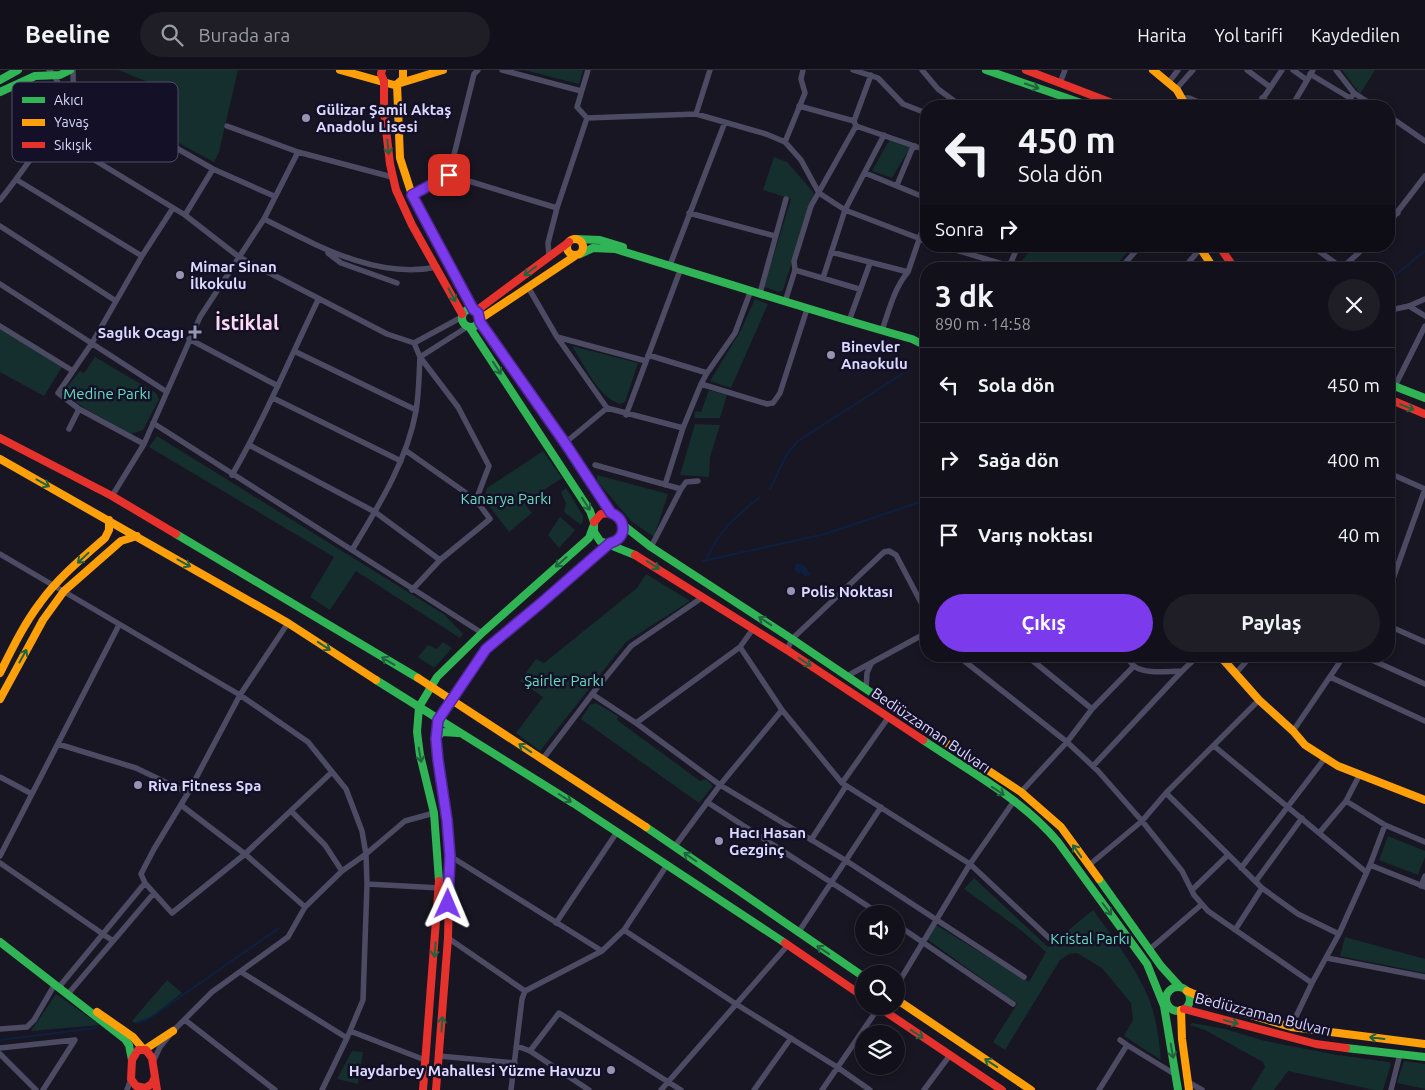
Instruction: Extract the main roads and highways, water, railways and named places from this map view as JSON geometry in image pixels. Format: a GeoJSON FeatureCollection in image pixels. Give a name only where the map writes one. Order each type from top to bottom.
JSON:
{"type":"FeatureCollection","features":[{"type":"Feature","properties":{"kind":"water"},"geometry":{"type":"Polygon","coordinates":[[[797,563],[805,566],[810,574],[805,577],[801,572],[798,574],[794,569],[797,563]]]}},
{"type":"Feature","properties":{"kind":"waterway"},"geometry":{"type":"LineString","coordinates":[[1395,275],[1425,251]]}},
{"type":"Feature","properties":{"kind":"waterway"},"geometry":{"type":"LineString","coordinates":[[770,489],[787,454],[798,441],[902,374]]}},
{"type":"Feature","properties":{"kind":"waterway"},"geometry":{"type":"LineString","coordinates":[[707,558],[718,538],[729,524],[760,497]]}},
{"type":"Feature","properties":{"kind":"waterway"},"geometry":{"type":"LineString","coordinates":[[703,561],[825,534],[920,502]]}},
{"type":"Feature","properties":{"kind":"waterway"},"geometry":{"type":"LineString","coordinates":[[137,1023],[150,1018],[279,928]]}},
{"type":"Feature","properties":{"kind":"waterway"},"geometry":{"type":"LineString","coordinates":[[0,1040],[96,1028]]}},
{"type":"Feature","properties":{"kind":"place","name":"Gülizar Şamil Aktaş Anadolu Lisesi"},"geometry":{"type":"Point","coordinates":[306,118]}},
{"type":"Feature","properties":{"kind":"place","name":"Mimar Sinan İlkokulu"},"geometry":{"type":"Point","coordinates":[180,275]}},
{"type":"Feature","properties":{"kind":"place","name":"Saglık Ocagı"},"geometry":{"type":"Point","coordinates":[195,332]}},
{"type":"Feature","properties":{"kind":"place","name":"Binevler Anaokulu"},"geometry":{"type":"Point","coordinates":[831,355]}},
{"type":"Feature","properties":{"kind":"place","name":"Polis Noktası"},"geometry":{"type":"Point","coordinates":[791,591]}},
{"type":"Feature","properties":{"kind":"place","name":"Riva Fitness Spa"},"geometry":{"type":"Point","coordinates":[138,785]}},
{"type":"Feature","properties":{"kind":"place","name":"Hacı Hasan Gezginç"},"geometry":{"type":"Point","coordinates":[719,841]}},
{"type":"Feature","properties":{"kind":"place","name":"Haydarbey Mahallesi Yüzme Havuzu"},"geometry":{"type":"Point","coordinates":[611,1070]}},
{"type":"Feature","properties":{"kind":"district","name":"İstiklal"},"geometry":{"type":"Point","coordinates":[247,322]}},
{"type":"Feature","properties":{"kind":"park label","name":"Medine Parkı"},"geometry":{"type":"Point","coordinates":[107,393]}},
{"type":"Feature","properties":{"kind":"park label","name":"Kanarya Parkı"},"geometry":{"type":"Point","coordinates":[506,498]}},
{"type":"Feature","properties":{"kind":"park label","name":"Şairler Parkı"},"geometry":{"type":"Point","coordinates":[564,680]}},
{"type":"Feature","properties":{"kind":"park label","name":"Kristal Parkı"},"geometry":{"type":"Point","coordinates":[1090,938]}}]}
